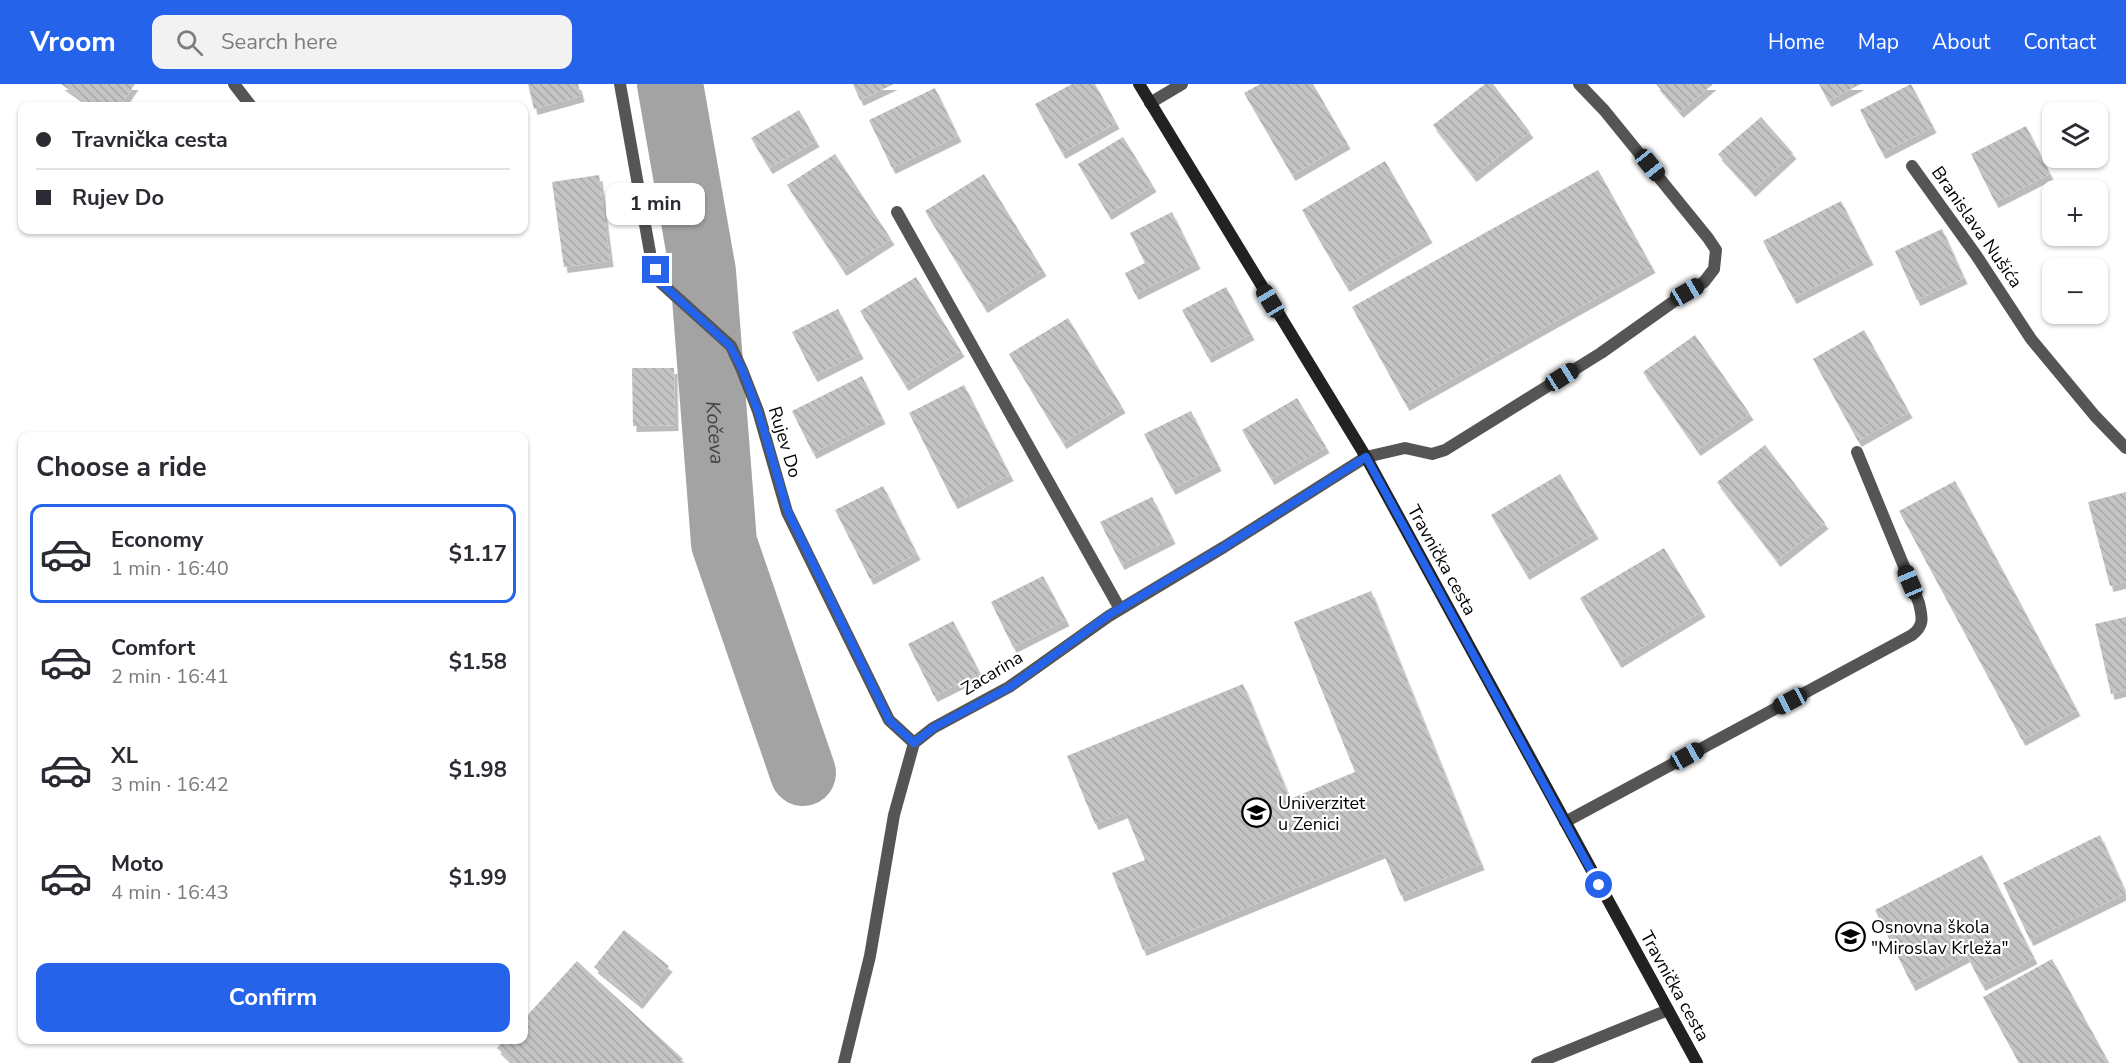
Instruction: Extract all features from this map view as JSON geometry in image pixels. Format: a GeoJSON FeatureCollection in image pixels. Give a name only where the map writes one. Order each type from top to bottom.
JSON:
{"type":"FeatureCollection","features":[{"type":"Feature","properties":{"kind":"main road","name":"Travnička cesta"},"geometry":{"type":"LineString","coordinates":[[1138,84],[1366,457],[1697,1063]]}},
{"type":"Feature","properties":{"kind":"street"},"geometry":{"type":"LineString","coordinates":[[234,84],[248,102]]}},
{"type":"Feature","properties":{"kind":"street","name":"Rujev Do"},"geometry":{"type":"LineString","coordinates":[[620,84],[651,258],[661,283],[730,346],[742,369],[758,411],[788,512],[889,720],[914,743]]}},
{"type":"Feature","properties":{"kind":"street"},"geometry":{"type":"LineString","coordinates":[[1150,103],[1182,84]]}},
{"type":"Feature","properties":{"kind":"street","name":"Zacarina"},"geometry":{"type":"LineString","coordinates":[[914,743],[933,728],[1010,687],[1120,609],[1224,547],[1366,457],[1405,448],[1432,454],[1445,450],[1601,353],[1704,282],[1714,269],[1716,250],[1604,110],[1579,84]]}},
{"type":"Feature","properties":{"kind":"street","name":"Branislava Nušića"},"geometry":{"type":"LineString","coordinates":[[1912,166],[1976,255],[2031,339],[2095,416],[2126,448]]}},
{"type":"Feature","properties":{"kind":"street"},"geometry":{"type":"LineString","coordinates":[[897,212],[1120,609]]}},
{"type":"Feature","properties":{"kind":"street"},"geometry":{"type":"LineString","coordinates":[[1565,822],[1920,628],[1923,620],[1919,603],[1857,453]]}},
{"type":"Feature","properties":{"kind":"street"},"geometry":{"type":"LineString","coordinates":[[844,1063],[870,956],[894,815],[914,743]]}},
{"type":"Feature","properties":{"kind":"street"},"geometry":{"type":"LineString","coordinates":[[1537,1063],[1668,1010]]}},
{"type":"Feature","properties":{"kind":"building"},"geometry":{"type":"Polygon","coordinates":[[[61,84],[135,84],[123,102],[86,102],[61,84]]]}},
{"type":"Feature","properties":{"kind":"building"},"geometry":{"type":"Polygon","coordinates":[[[528,84],[578,84],[581,96],[534,109],[528,84]]]}},
{"type":"Feature","properties":{"kind":"building"},"geometry":{"type":"Polygon","coordinates":[[[853,84],[894,84],[860,100],[853,84]]]}},
{"type":"Feature","properties":{"kind":"building"},"geometry":{"type":"Polygon","coordinates":[[[1072,84],[1095,84],[1116,123],[1062,153],[1035,104],[1072,84]]]}},
{"type":"Feature","properties":{"kind":"building"},"geometry":{"type":"Polygon","coordinates":[[[1260,84],[1313,84],[1347,143],[1292,175],[1244,93],[1260,84]]]}},
{"type":"Feature","properties":{"kind":"building"},"geometry":{"type":"Polygon","coordinates":[[[1485,84],[1493,84],[1530,132],[1473,176],[1433,125],[1485,84]]]}},
{"type":"Feature","properties":{"kind":"building"},"geometry":{"type":"Polygon","coordinates":[[[1656,84],[1713,84],[1680,112],[1656,84]]]}},
{"type":"Feature","properties":{"kind":"building"},"geometry":{"type":"Polygon","coordinates":[[[1819,84],[1861,84],[1828,101],[1819,84]]]}},
{"type":"Feature","properties":{"kind":"building"},"geometry":{"type":"Polygon","coordinates":[[[1911,84],[1933,127],[1882,153],[1860,110],[1911,84]]]}},
{"type":"Feature","properties":{"kind":"building"},"geometry":{"type":"Polygon","coordinates":[[[935,88],[958,136],[892,168],[869,120],[935,88]]]}},
{"type":"Feature","properties":{"kind":"building"},"geometry":{"type":"Polygon","coordinates":[[[799,110],[816,141],[769,168],[751,138],[799,110]]]}},
{"type":"Feature","properties":{"kind":"building"},"geometry":{"type":"Polygon","coordinates":[[[1761,117],[1793,153],[1752,191],[1718,154],[1761,117]]]}},
{"type":"Feature","properties":{"kind":"building"},"geometry":{"type":"Polygon","coordinates":[[[2026,126],[2042,158],[2042,168],[2047,168],[2050,174],[1995,202],[1971,154],[2026,126]]]}},
{"type":"Feature","properties":{"kind":"building"},"geometry":{"type":"Polygon","coordinates":[[[1123,137],[1153,186],[1108,214],[1078,164],[1123,137]]]}},
{"type":"Feature","properties":{"kind":"building"},"geometry":{"type":"Polygon","coordinates":[[[835,154],[891,239],[843,270],[787,185],[835,154]]]}},
{"type":"Feature","properties":{"kind":"building"},"geometry":{"type":"Polygon","coordinates":[[[1385,161],[1429,237],[1346,286],[1302,210],[1385,161]]]}},
{"type":"Feature","properties":{"kind":"building"},"geometry":{"type":"Polygon","coordinates":[[[1598,170],[1652,267],[1406,405],[1352,307],[1598,170]]]}},
{"type":"Feature","properties":{"kind":"building"},"geometry":{"type":"Polygon","coordinates":[[[984,174],[1043,270],[984,307],[925,211],[984,174]]]}},
{"type":"Feature","properties":{"kind":"building"},"geometry":{"type":"Polygon","coordinates":[[[599,175],[610,261],[564,267],[552,182],[599,175]]]}},
{"type":"Feature","properties":{"kind":"building"},"geometry":{"type":"Polygon","coordinates":[[[1841,201],[1870,259],[1793,298],[1763,241],[1841,201]]]}},
{"type":"Feature","properties":{"kind":"building"},"geometry":{"type":"Polygon","coordinates":[[[1172,212],[1197,263],[1135,294],[1125,273],[1145,263],[1130,233],[1172,212]]]}},
{"type":"Feature","properties":{"kind":"building"},"geometry":{"type":"Polygon","coordinates":[[[1942,229],[1964,278],[1917,300],[1895,251],[1942,229]]]}},
{"type":"Feature","properties":{"kind":"building"},"geometry":{"type":"Polygon","coordinates":[[[916,277],[961,351],[905,385],[860,311],[916,277]]]}},
{"type":"Feature","properties":{"kind":"building"},"geometry":{"type":"Polygon","coordinates":[[[1226,287],[1251,334],[1208,357],[1182,310],[1226,287]]]}},
{"type":"Feature","properties":{"kind":"building"},"geometry":{"type":"Polygon","coordinates":[[[838,309],[860,353],[814,376],[792,332],[838,309]]]}},
{"type":"Feature","properties":{"kind":"building"},"geometry":{"type":"Polygon","coordinates":[[[1068,318],[1122,407],[1063,443],[1009,354],[1068,318]]]}},
{"type":"Feature","properties":{"kind":"building"},"geometry":{"type":"Polygon","coordinates":[[[1864,330],[1909,412],[1858,441],[1813,359],[1864,330]]]}},
{"type":"Feature","properties":{"kind":"building"},"geometry":{"type":"Polygon","coordinates":[[[1695,335],[1750,414],[1697,450],[1643,372],[1695,335]]]}},
{"type":"Feature","properties":{"kind":"building"},"geometry":{"type":"Polygon","coordinates":[[[632,368],[674,368],[675,425],[633,426],[632,368]]]}},
{"type":"Feature","properties":{"kind":"building"},"geometry":{"type":"Polygon","coordinates":[[[862,376],[882,418],[813,453],[792,411],[862,376]]]}},
{"type":"Feature","properties":{"kind":"building"},"geometry":{"type":"Polygon","coordinates":[[[964,385],[1010,475],[954,503],[909,413],[964,385]]]}},
{"type":"Feature","properties":{"kind":"building"},"geometry":{"type":"Polygon","coordinates":[[[1297,398],[1326,447],[1271,479],[1242,430],[1297,398]]]}},
{"type":"Feature","properties":{"kind":"building"},"geometry":{"type":"Polygon","coordinates":[[[1191,411],[1218,465],[1172,489],[1144,434],[1191,411]]]}},
{"type":"Feature","properties":{"kind":"building"},"geometry":{"type":"Polygon","coordinates":[[[1765,445],[1825,523],[1777,561],[1717,482],[1765,445]]]}},
{"type":"Feature","properties":{"kind":"building"},"geometry":{"type":"Polygon","coordinates":[[[1560,474],[1595,533],[1526,574],[1491,515],[1560,474]]]}},
{"type":"Feature","properties":{"kind":"building"},"geometry":{"type":"Polygon","coordinates":[[[1955,481],[2077,710],[2022,740],[1899,511],[1955,481]]]}},
{"type":"Feature","properties":{"kind":"building"},"geometry":{"type":"Polygon","coordinates":[[[883,486],[917,554],[870,579],[835,510],[883,486]]]}},
{"type":"Feature","properties":{"kind":"building"},"geometry":{"type":"Polygon","coordinates":[[[2126,492],[2126,582],[2110,586],[2088,502],[2126,492]]]}},
{"type":"Feature","properties":{"kind":"building"},"geometry":{"type":"Polygon","coordinates":[[[1152,497],[1172,538],[1121,564],[1100,522],[1152,497]]]}},
{"type":"Feature","properties":{"kind":"building"},"geometry":{"type":"Polygon","coordinates":[[[1664,548],[1702,611],[1618,662],[1580,598],[1664,548]]]}},
{"type":"Feature","properties":{"kind":"building"},"geometry":{"type":"Polygon","coordinates":[[[1043,576],[1066,620],[1013,647],[991,602],[1043,576]]]}},
{"type":"Feature","properties":{"kind":"building"},"geometry":{"type":"Polygon","coordinates":[[[1371,591],[1481,864],[1401,896],[1383,852],[1143,950],[1112,873],[1145,860],[1125,812],[1095,824],[1067,756],[1243,684],[1290,799],[1355,772],[1294,622],[1371,591]]]}},
{"type":"Feature","properties":{"kind":"building"},"geometry":{"type":"Polygon","coordinates":[[[2126,617],[2126,690],[2111,694],[2095,624],[2126,617]]]}},
{"type":"Feature","properties":{"kind":"building"},"geometry":{"type":"Polygon","coordinates":[[[953,621],[980,673],[934,696],[908,644],[953,621]]]}},
{"type":"Feature","properties":{"kind":"building"},"geometry":{"type":"Polygon","coordinates":[[[2100,835],[2126,893],[2030,940],[2003,883],[2100,835]]]}},
{"type":"Feature","properties":{"kind":"building"},"geometry":{"type":"Polygon","coordinates":[[[1982,855],[2034,958],[1982,985],[1967,956],[1912,985],[1875,910],[1982,855]]]}},
{"type":"Feature","properties":{"kind":"building"},"geometry":{"type":"Polygon","coordinates":[[[624,930],[669,966],[639,1003],[594,967],[624,930]]]}},
{"type":"Feature","properties":{"kind":"building"},"geometry":{"type":"Polygon","coordinates":[[[2052,959],[2109,1063],[2019,1063],[1983,997],[2052,959]]]}},
{"type":"Feature","properties":{"kind":"building"},"geometry":{"type":"Polygon","coordinates":[[[577,961],[683,1059],[678,1063],[513,1063],[497,1048],[500,1044],[528,1044],[528,1015],[577,961]]]}},
{"type":"Feature","properties":{"kind":"waterway","name":"Kočeva"},"geometry":{"type":"LineString","coordinates":[[670,84],[703,272],[724,543],[803,773]]}},
{"type":"Feature","properties":{"kind":"place","name":"Univerzitet u Zenici"},"geometry":{"type":"Point","coordinates":[1257,813]}},
{"type":"Feature","properties":{"kind":"place","name":"Osnovna škola \"Miroslav Krleža\""},"geometry":{"type":"Point","coordinates":[1850,937]}},
{"type":"Feature","properties":{"kind":"route"},"geometry":{"type":"LineString","coordinates":[[656,270],[661,283],[730,346],[742,369],[758,411],[788,512],[889,720],[914,743],[933,728],[1010,687],[1109,615],[1224,547],[1366,457],[1599,885]]}}]}
